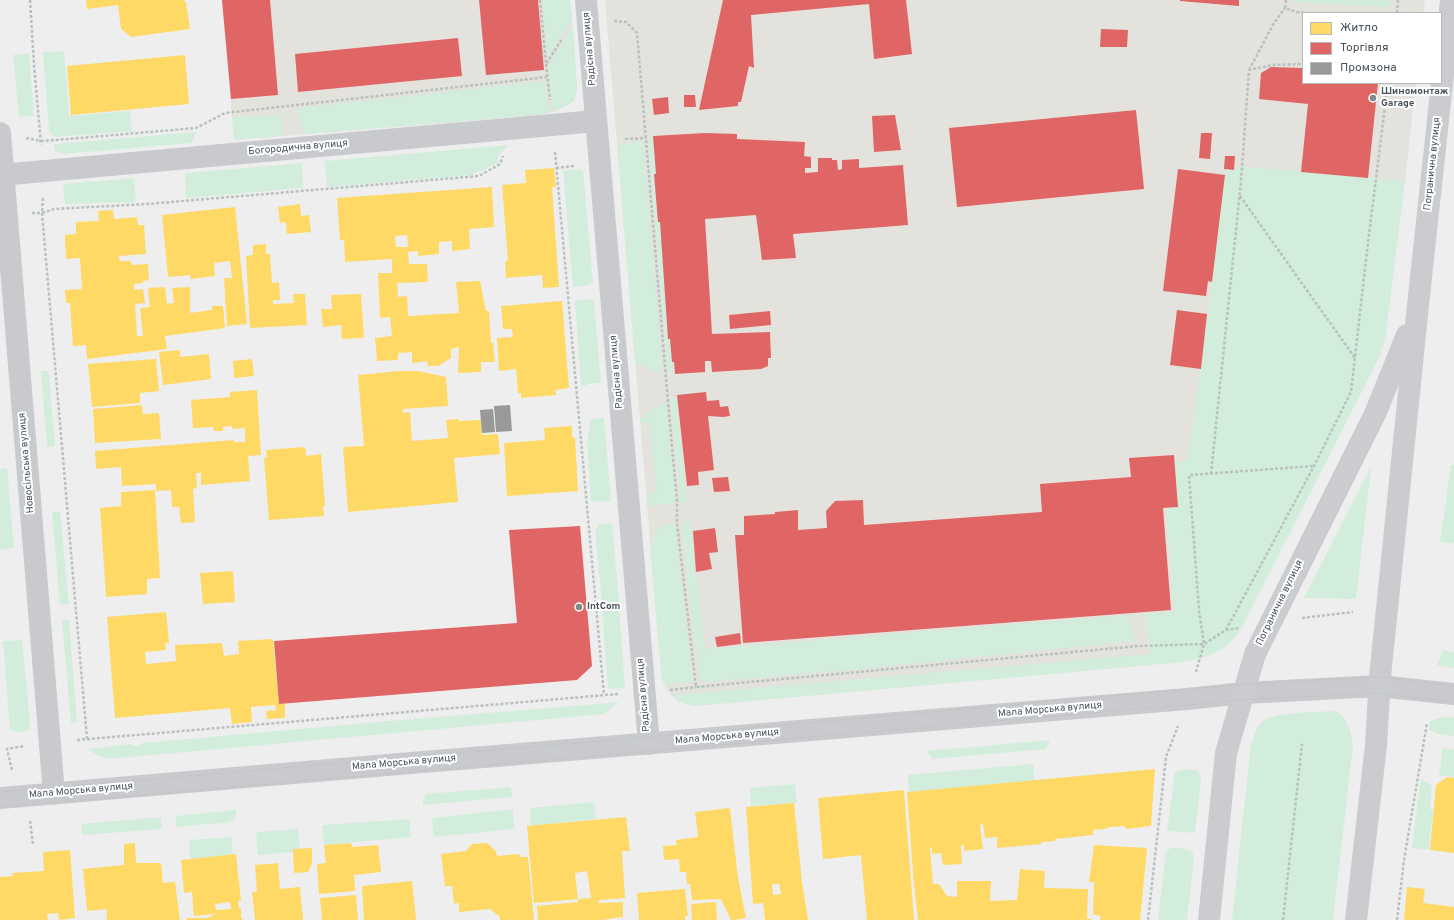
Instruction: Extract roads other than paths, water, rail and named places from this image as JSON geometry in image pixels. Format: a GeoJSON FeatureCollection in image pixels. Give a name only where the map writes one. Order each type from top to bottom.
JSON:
{"type":"FeatureCollection","features":[{"type":"Feature","properties":{"kind":"main road","name":"Погранична вулиця"},"geometry":{"type":"LineString","coordinates":[[1442,83],[1451,0]]}},
{"type":"Feature","properties":{"kind":"main road","name":"Погранична вулиця"},"geometry":{"type":"LineString","coordinates":[[1356,920],[1376,745],[1379,686],[1442,84]]}},
{"type":"Feature","properties":{"kind":"main road","name":"Погранична вулиця"},"geometry":{"type":"LineString","coordinates":[[1209,920],[1226,753],[1255,654],[1376,414],[1418,305]]}},
{"type":"Feature","properties":{"kind":"street","name":"Радісна вулиця"},"geometry":{"type":"LineString","coordinates":[[586,0],[649,744]]}},
{"type":"Feature","properties":{"kind":"street","name":"Богородична вулиця"},"geometry":{"type":"LineString","coordinates":[[2,175],[596,121]]}},
{"type":"Feature","properties":{"kind":"street","name":"Новосільська вулиця"},"geometry":{"type":"LineString","coordinates":[[0,134],[2,175],[7,215],[54,794]]}},
{"type":"Feature","properties":{"kind":"street","name":"Мала Морська вулиця"},"geometry":{"type":"LineString","coordinates":[[0,798],[1244,693],[1379,686],[1454,694]]}},
{"type":"Feature","properties":{"kind":"tram line"},"geometry":{"type":"LineString","coordinates":[[0,792],[1247,684],[1380,677],[1454,686]]}},
{"type":"Feature","properties":{"kind":"tram line"},"geometry":{"type":"LineString","coordinates":[[0,807],[1242,700],[1379,693],[1454,702]]}},
{"type":"Feature","properties":{"kind":"place","name":"Шиномонтаж Garage"},"geometry":{"type":"Point","coordinates":[1373,98]}},
{"type":"Feature","properties":{"kind":"place","name":"IntCom"},"geometry":{"type":"Point","coordinates":[579,607]}}]}
